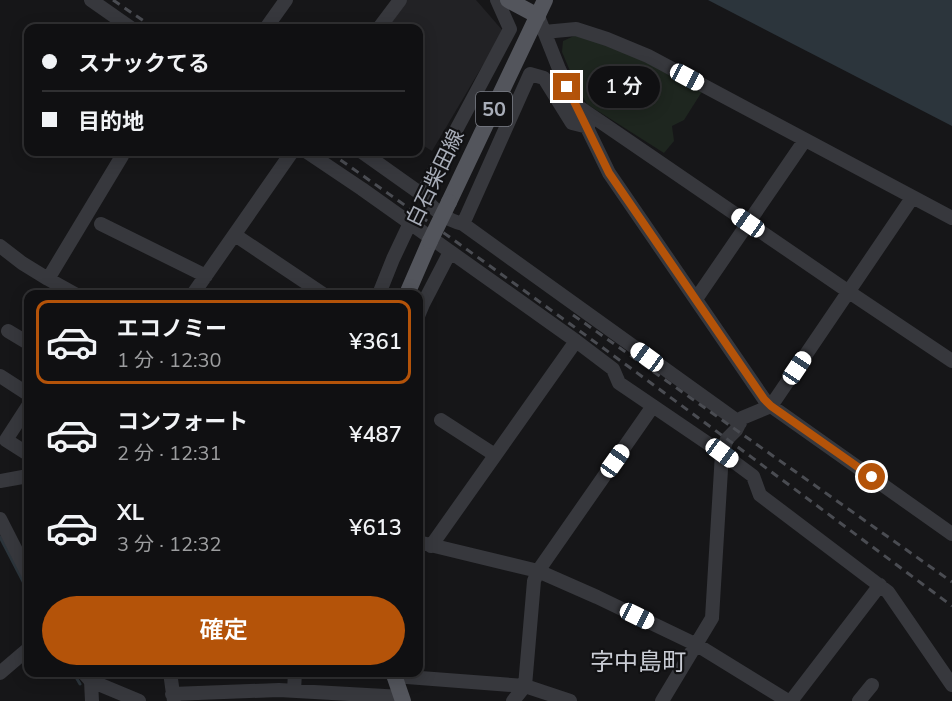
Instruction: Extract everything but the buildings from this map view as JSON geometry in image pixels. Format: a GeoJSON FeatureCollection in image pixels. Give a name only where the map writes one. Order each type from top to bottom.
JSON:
{"type":"FeatureCollection","features":[{"type":"Feature","properties":{"kind":"main road"},"geometry":{"type":"LineString","coordinates":[[508,0],[538,16]]}},
{"type":"Feature","properties":{"kind":"main road","name":"白石柴田線"},"geometry":{"type":"LineString","coordinates":[[408,290],[545,0]]}},
{"type":"Feature","properties":{"kind":"main road"},"geometry":{"type":"LineString","coordinates":[[395,677],[403,699]]}},
{"type":"Feature","properties":{"kind":"street"},"geometry":{"type":"LineString","coordinates":[[91,0],[125,24]]}},
{"type":"Feature","properties":{"kind":"street"},"geometry":{"type":"LineString","coordinates":[[269,24],[286,0]]}},
{"type":"Feature","properties":{"kind":"street"},"geometry":{"type":"LineString","coordinates":[[383,24],[400,0]]}},
{"type":"Feature","properties":{"kind":"street"},"geometry":{"type":"LineString","coordinates":[[422,194],[510,29],[497,0]]}},
{"type":"Feature","properties":{"kind":"street"},"geometry":{"type":"LineString","coordinates":[[538,16],[559,69],[609,173],[764,399],[952,534]]}},
{"type":"Feature","properties":{"kind":"street"},"geometry":{"type":"LineString","coordinates":[[544,32],[576,30],[615,42],[648,56],[952,218]]}},
{"type":"Feature","properties":{"kind":"street"},"geometry":{"type":"LineString","coordinates":[[463,224],[530,74],[544,78],[572,123],[588,127]]}},
{"type":"Feature","properties":{"kind":"street"},"geometry":{"type":"LineString","coordinates":[[576,105],[952,361]]}},
{"type":"Feature","properties":{"kind":"street"},"geometry":{"type":"LineString","coordinates":[[696,299],[805,140]]}},
{"type":"Feature","properties":{"kind":"street"},"geometry":{"type":"LineString","coordinates":[[48,279],[122,156]]}},
{"type":"Feature","properties":{"kind":"street"},"geometry":{"type":"LineString","coordinates":[[196,290],[289,156]]}},
{"type":"Feature","properties":{"kind":"street"},"geometry":{"type":"LineString","coordinates":[[313,156],[576,341],[613,369],[619,383],[753,476],[760,495],[888,592],[952,685]]}},
{"type":"Feature","properties":{"kind":"street"},"geometry":{"type":"LineString","coordinates":[[368,156],[422,194],[431,206],[452,221],[463,224],[740,423]]}},
{"type":"Feature","properties":{"kind":"street"},"geometry":{"type":"LineString","coordinates":[[662,701],[712,618],[722,453],[727,439],[736,430],[742,418],[771,406],[912,198]]}},
{"type":"Feature","properties":{"kind":"street"},"geometry":{"type":"LineString","coordinates":[[101,224],[206,276]]}},
{"type":"Feature","properties":{"kind":"street"},"geometry":{"type":"LineString","coordinates":[[381,290],[410,224]]}},
{"type":"Feature","properties":{"kind":"street"},"geometry":{"type":"LineString","coordinates":[[235,235],[317,290]]}},
{"type":"Feature","properties":{"kind":"street"},"geometry":{"type":"LineString","coordinates":[[0,246],[22,263],[68,290]]}},
{"type":"Feature","properties":{"kind":"street"},"geometry":{"type":"LineString","coordinates":[[423,304],[450,252]]}},
{"type":"Feature","properties":{"kind":"street"},"geometry":{"type":"LineString","coordinates":[[8,331],[24,341]]}},
{"type":"Feature","properties":{"kind":"street"},"geometry":{"type":"LineString","coordinates":[[576,341],[495,455],[425,544],[538,571],[697,645],[789,701],[880,585]]}},
{"type":"Feature","properties":{"kind":"street"},"geometry":{"type":"LineString","coordinates":[[0,376],[24,391]]}},
{"type":"Feature","properties":{"kind":"street"},"geometry":{"type":"LineString","coordinates":[[513,701],[525,686],[534,581],[538,571],[653,406]]}},
{"type":"Feature","properties":{"kind":"street"},"geometry":{"type":"LineString","coordinates":[[24,412],[6,440],[24,451]]}},
{"type":"Feature","properties":{"kind":"street"},"geometry":{"type":"LineString","coordinates":[[441,420],[495,455]]}},
{"type":"Feature","properties":{"kind":"street"},"geometry":{"type":"LineString","coordinates":[[0,481],[24,477]]}},
{"type":"Feature","properties":{"kind":"street"},"geometry":{"type":"LineString","coordinates":[[0,519],[24,566]]}},
{"type":"Feature","properties":{"kind":"street"},"geometry":{"type":"LineString","coordinates":[[0,673],[24,652]]}},
{"type":"Feature","properties":{"kind":"street"},"geometry":{"type":"LineString","coordinates":[[87,677],[92,701]]}},
{"type":"Feature","properties":{"kind":"street"},"geometry":{"type":"LineString","coordinates":[[89,677],[139,701]]}},
{"type":"Feature","properties":{"kind":"street"},"geometry":{"type":"LineString","coordinates":[[171,677],[173,698],[279,690],[403,699]]}},
{"type":"Feature","properties":{"kind":"street"},"geometry":{"type":"LineString","coordinates":[[294,691],[295,677]]}},
{"type":"Feature","properties":{"kind":"street"},"geometry":{"type":"LineString","coordinates":[[423,677],[525,686],[570,701]]}},
{"type":"Feature","properties":{"kind":"street"},"geometry":{"type":"LineString","coordinates":[[859,701],[872,685]]}},
{"type":"Feature","properties":{"kind":"shaded area"},"geometry":{"type":"Polygon","coordinates":[[[407,0],[476,0],[503,31],[432,151],[423,145],[423,24],[390,24],[407,0]]]}},
{"type":"Feature","properties":{"kind":"shaded area"},"geometry":{"type":"Polygon","coordinates":[[[708,0],[952,0],[952,126],[708,0]]]}},
{"type":"Feature","properties":{"kind":"shaded area"},"geometry":{"type":"Polygon","coordinates":[[[576,35],[609,44],[703,90],[684,120],[672,126],[674,141],[664,153],[587,104],[562,52],[563,41],[576,35]]]}},
{"type":"Feature","properties":{"kind":"waterway"},"geometry":{"type":"LineString","coordinates":[[0,537],[24,583]]}},
{"type":"Feature","properties":{"kind":"waterway"},"geometry":{"type":"LineString","coordinates":[[76,677],[80,684]]}},
{"type":"Feature","properties":{"kind":"railway"},"geometry":{"type":"LineString","coordinates":[[113,0],[148,24]]}},
{"type":"Feature","properties":{"kind":"railway"},"geometry":{"type":"LineString","coordinates":[[335,156],[565,320],[952,606]]}},
{"type":"Feature","properties":{"kind":"railway"},"geometry":{"type":"LineString","coordinates":[[573,315],[952,582]]}},
{"type":"Feature","properties":{"kind":"district","name":"字中島町"},"geometry":{"type":"Point","coordinates":[638,662]}},
{"type":"Feature","properties":{"kind":"route"},"geometry":{"type":"LineString","coordinates":[[567,87],[609,173],[764,399],[872,477]]}}]}
